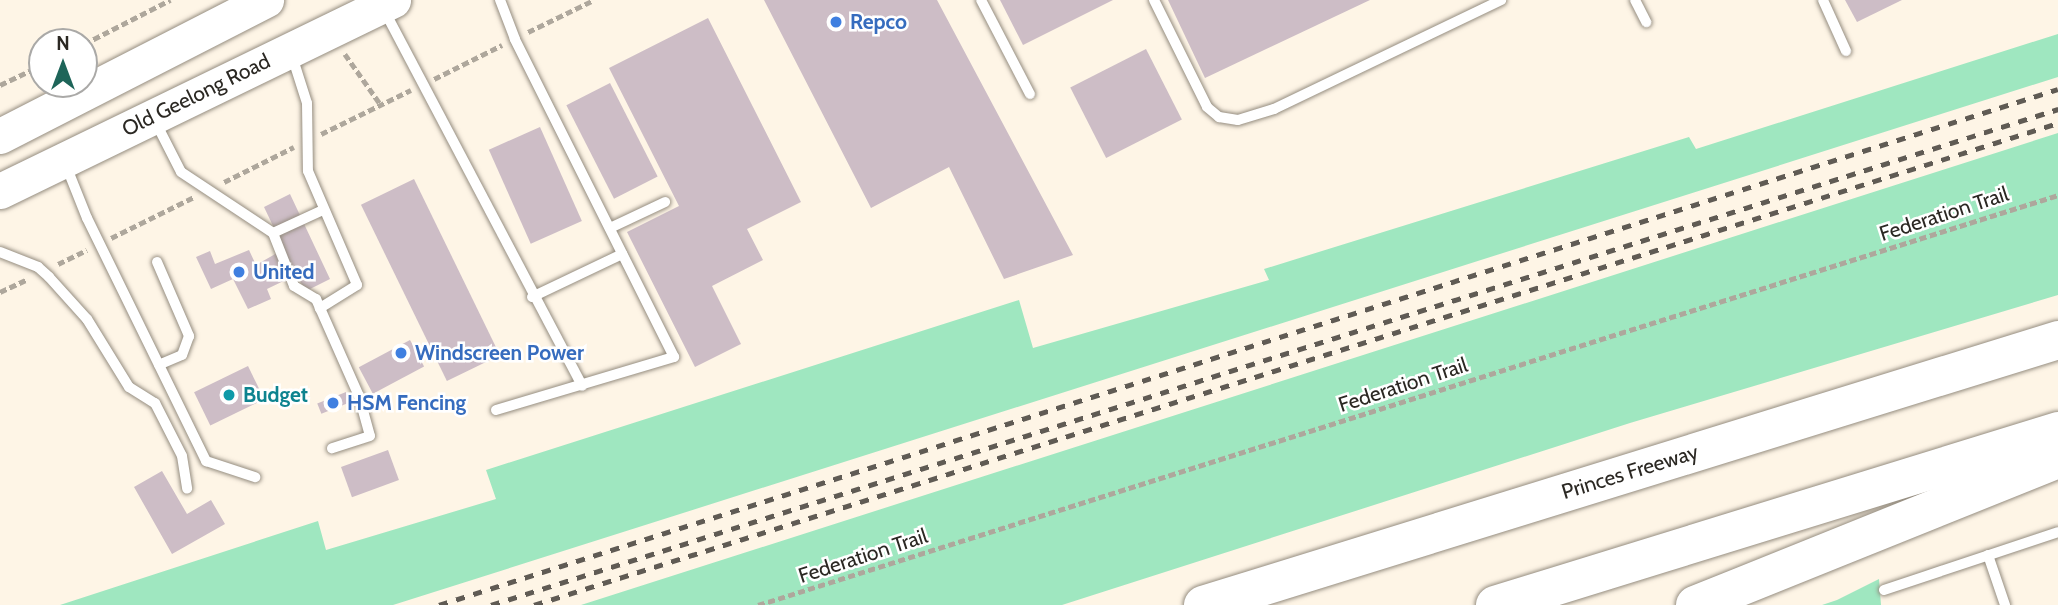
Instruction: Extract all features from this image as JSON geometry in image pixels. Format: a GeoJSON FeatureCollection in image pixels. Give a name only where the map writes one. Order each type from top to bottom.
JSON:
{"type":"FeatureCollection","features":[{"type":"Feature","properties":{"kind":"highway","name":"Princes Freeway"},"geometry":{"type":"LineString","coordinates":[[1203,605],[2058,340]]}},
{"type":"Feature","properties":{"kind":"highway"},"geometry":{"type":"LineString","coordinates":[[1495,605],[2058,431]]}},
{"type":"Feature","properties":{"kind":"highway"},"geometry":{"type":"LineString","coordinates":[[1695,605],[2058,459]]}},
{"type":"Feature","properties":{"kind":"main road"},"geometry":{"type":"LineString","coordinates":[[0,136],[265,1],[289,50]]}},
{"type":"Feature","properties":{"kind":"main road","name":"Old Geelong Road"},"geometry":{"type":"LineString","coordinates":[[0,191],[387,3]]}},
{"type":"Feature","properties":{"kind":"lane"},"geometry":{"type":"LineString","coordinates":[[496,410],[674,357],[500,0]]}},
{"type":"Feature","properties":{"kind":"lane"},"geometry":{"type":"LineString","coordinates":[[981,0],[1030,94]]}},
{"type":"Feature","properties":{"kind":"lane"},"geometry":{"type":"LineString","coordinates":[[1154,0],[1207,107],[1219,117],[1238,120],[1274,109],[1500,0]]}},
{"type":"Feature","properties":{"kind":"lane"},"geometry":{"type":"LineString","coordinates":[[1634,0],[1646,22]]}},
{"type":"Feature","properties":{"kind":"lane"},"geometry":{"type":"LineString","coordinates":[[1823,0],[1846,51]]}},
{"type":"Feature","properties":{"kind":"lane"},"geometry":{"type":"LineString","coordinates":[[387,3],[532,297],[582,386]]}},
{"type":"Feature","properties":{"kind":"lane"},"geometry":{"type":"LineString","coordinates":[[289,50],[304,84],[308,171],[357,285],[320,308]]}},
{"type":"Feature","properties":{"kind":"lane"},"geometry":{"type":"LineString","coordinates":[[153,117],[181,172],[273,233],[294,286],[316,299],[359,396],[370,436],[332,448]]}},
{"type":"Feature","properties":{"kind":"lane"},"geometry":{"type":"LineString","coordinates":[[64,160],[206,461],[255,477]]}},
{"type":"Feature","properties":{"kind":"lane"},"geometry":{"type":"LineString","coordinates":[[610,228],[665,202]]}},
{"type":"Feature","properties":{"kind":"lane"},"geometry":{"type":"LineString","coordinates":[[273,233],[323,210]]}},
{"type":"Feature","properties":{"kind":"lane"},"geometry":{"type":"LineString","coordinates":[[0,252],[38,267],[49,277],[87,319],[129,387],[155,403],[182,456],[187,489]]}},
{"type":"Feature","properties":{"kind":"lane"},"geometry":{"type":"LineString","coordinates":[[532,297],[622,254]]}},
{"type":"Feature","properties":{"kind":"lane"},"geometry":{"type":"LineString","coordinates":[[157,262],[189,337],[182,355],[159,365]]}},
{"type":"Feature","properties":{"kind":"lane"},"geometry":{"type":"LineString","coordinates":[[1884,590],[2058,532]]}},
{"type":"Feature","properties":{"kind":"lane"},"geometry":{"type":"LineString","coordinates":[[1988,555],[2006,605]]}},
{"type":"Feature","properties":{"kind":"path"},"geometry":{"type":"LineString","coordinates":[[98,37],[170,0]]}},
{"type":"Feature","properties":{"kind":"path"},"geometry":{"type":"LineString","coordinates":[[339,46],[381,105]]}},
{"type":"Feature","properties":{"kind":"path"},"geometry":{"type":"LineString","coordinates":[[0,85],[28,72]]}},
{"type":"Feature","properties":{"kind":"path","name":"Federation Trail"},"geometry":{"type":"LineString","coordinates":[[758,605],[2058,195]]}},
{"type":"Feature","properties":{"kind":"green space"},"geometry":{"type":"Polygon","coordinates":[[[2058,34],[2058,77],[393,605],[60,605],[318,521],[326,550],[496,499],[486,470],[1019,300],[1033,348],[1269,280],[1264,269],[1689,137],[1696,149],[2058,34]]]}},
{"type":"Feature","properties":{"kind":"green space"},"geometry":{"type":"Polygon","coordinates":[[[2058,133],[2058,295],[1630,423],[1062,605],[581,605],[2058,133]]]}},
{"type":"Feature","properties":{"kind":"green space"},"geometry":{"type":"Polygon","coordinates":[[[1879,579],[1881,605],[1822,605],[1837,600],[1879,579]]]}},
{"type":"Feature","properties":{"kind":"building"},"geometry":{"type":"Polygon","coordinates":[[[764,0],[937,0],[1073,255],[1004,279],[949,167],[871,208],[764,0]]]}},
{"type":"Feature","properties":{"kind":"building"},"geometry":{"type":"Polygon","coordinates":[[[1000,0],[1113,0],[1023,45],[1000,0]]]}},
{"type":"Feature","properties":{"kind":"building"},"geometry":{"type":"Polygon","coordinates":[[[1168,0],[1370,0],[1205,78],[1168,0]]]}},
{"type":"Feature","properties":{"kind":"building"},"geometry":{"type":"Polygon","coordinates":[[[1845,0],[1902,0],[1857,22],[1845,0]]]}},
{"type":"Feature","properties":{"kind":"building"},"geometry":{"type":"Polygon","coordinates":[[[708,18],[801,202],[747,229],[763,260],[712,286],[741,344],[695,367],[627,232],[679,206],[609,68],[708,18]]]}},
{"type":"Feature","properties":{"kind":"building"},"geometry":{"type":"Polygon","coordinates":[[[1146,49],[1182,119],[1106,158],[1070,88],[1146,49]]]}},
{"type":"Feature","properties":{"kind":"building"},"geometry":{"type":"Polygon","coordinates":[[[610,83],[658,177],[614,199],[566,105],[610,83]]]}},
{"type":"Feature","properties":{"kind":"building"},"geometry":{"type":"Polygon","coordinates":[[[540,127],[582,221],[531,244],[489,150],[540,127]]]}},
{"type":"Feature","properties":{"kind":"building"},"geometry":{"type":"Polygon","coordinates":[[[414,179],[500,355],[447,381],[361,205],[414,179]]]}},
{"type":"Feature","properties":{"kind":"building"},"geometry":{"type":"Polygon","coordinates":[[[290,194],[330,279],[306,291],[296,275],[267,289],[271,299],[248,309],[233,279],[211,289],[196,257],[210,251],[215,264],[249,250],[256,265],[284,249],[264,207],[290,194]]]}},
{"type":"Feature","properties":{"kind":"building","name":"Windscreen Power"},"geometry":{"type":"Polygon","coordinates":[[[410,340],[424,366],[373,394],[359,367],[410,340]]]}},
{"type":"Feature","properties":{"kind":"building","name":"Budget"},"geometry":{"type":"Polygon","coordinates":[[[248,366],[264,399],[210,426],[194,392],[248,366]]]}},
{"type":"Feature","properties":{"kind":"building","name":"HSM Fencing"},"geometry":{"type":"Polygon","coordinates":[[[346,392],[350,402],[321,414],[317,404],[346,392]]]}},
{"type":"Feature","properties":{"kind":"building"},"geometry":{"type":"Polygon","coordinates":[[[388,450],[399,480],[352,497],[341,467],[388,450]]]}},
{"type":"Feature","properties":{"kind":"building"},"geometry":{"type":"Polygon","coordinates":[[[162,471],[187,514],[211,500],[225,524],[172,554],[134,487],[162,471]]]}},
{"type":"Feature","properties":{"kind":"railway"},"geometry":{"type":"LineString","coordinates":[[439,605],[2058,89]]}},
{"type":"Feature","properties":{"kind":"railway"},"geometry":{"type":"LineString","coordinates":[[491,605],[2058,109]]}},
{"type":"Feature","properties":{"kind":"railway"},"geometry":{"type":"LineString","coordinates":[[534,605],[2058,123]]}},
{"type":"Feature","properties":{"kind":"place","name":"Repco"},"geometry":{"type":"Point","coordinates":[836,22]}},
{"type":"Feature","properties":{"kind":"place","name":"United"},"geometry":{"type":"Point","coordinates":[239,272]}},
{"type":"Feature","properties":{"kind":"place","name":"Windscreen Power"},"geometry":{"type":"Point","coordinates":[401,353]}},
{"type":"Feature","properties":{"kind":"place","name":"Budget"},"geometry":{"type":"Point","coordinates":[229,395]}},
{"type":"Feature","properties":{"kind":"place","name":"HSM Fencing"},"geometry":{"type":"Point","coordinates":[333,403]}}]}
